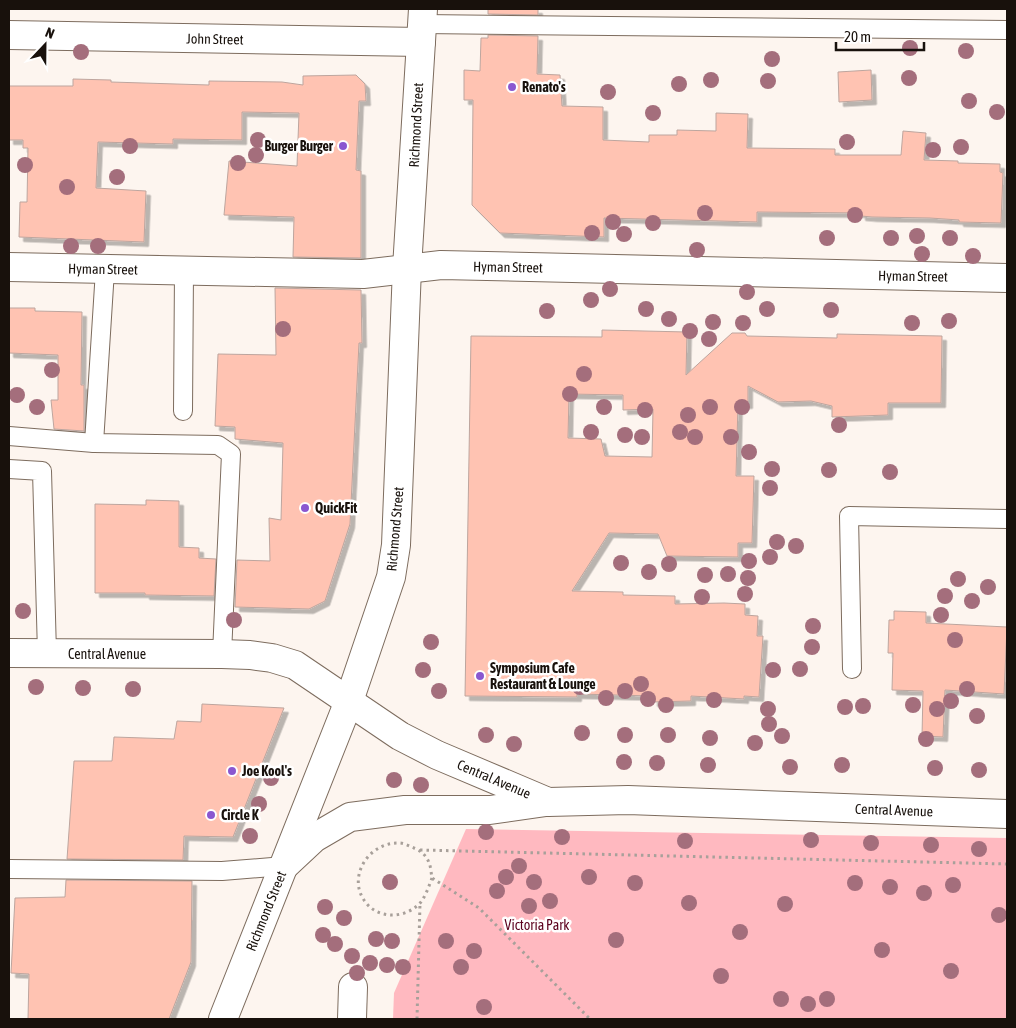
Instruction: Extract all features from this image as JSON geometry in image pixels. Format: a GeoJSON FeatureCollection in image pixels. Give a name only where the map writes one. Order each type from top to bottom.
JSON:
{"type":"FeatureCollection","features":[{"type":"Feature","properties":{"kind":"street","name":"John Street"},"geometry":{"type":"LineString","coordinates":[[9,35],[422,25]]}},
{"type":"Feature","properties":{"kind":"street","name":"Richmond Street"},"geometry":{"type":"LineString","coordinates":[[223,1019],[349,701],[391,577],[396,545],[407,268],[422,25]]}},
{"type":"Feature","properties":{"kind":"street","name":"Hyman Street"},"geometry":{"type":"LineString","coordinates":[[9,267],[363,274],[441,265],[1007,278]]}},
{"type":"Feature","properties":{"kind":"street","name":"Central Avenue"},"geometry":{"type":"LineString","coordinates":[[9,653],[222,654],[272,658],[294,665],[400,736],[437,755],[548,802],[638,800],[1007,814]]}},
{"type":"Feature","properties":{"kind":"street"},"geometry":{"type":"LineString","coordinates":[[284,866],[314,838],[350,817],[405,810],[490,810],[548,802]]}},
{"type":"Feature","properties":{"kind":"street"},"geometry":{"type":"LineString","coordinates":[[352,1019],[353,987]]}},
{"type":"Feature","properties":{"kind":"lane"},"geometry":{"type":"LineString","coordinates":[[422,25],[1007,30]]}},
{"type":"Feature","properties":{"kind":"lane"},"geometry":{"type":"LineString","coordinates":[[94,443],[105,270]]}},
{"type":"Feature","properties":{"kind":"lane"},"geometry":{"type":"LineString","coordinates":[[183,411],[184,271]]}},
{"type":"Feature","properties":{"kind":"lane"},"geometry":{"type":"LineString","coordinates":[[9,436],[94,443],[218,445],[230,454],[222,654]]}},
{"type":"Feature","properties":{"kind":"lane"},"geometry":{"type":"LineString","coordinates":[[9,470],[42,471],[47,653]]}},
{"type":"Feature","properties":{"kind":"lane"},"geometry":{"type":"LineString","coordinates":[[852,669],[849,516],[1007,519]]}},
{"type":"Feature","properties":{"kind":"lane"},"geometry":{"type":"LineString","coordinates":[[9,869],[222,870],[284,866]]}},
{"type":"Feature","properties":{"kind":"path"},"geometry":{"type":"LineString","coordinates":[[420,850],[429,861],[432,878],[427,892],[420,902],[407,912],[387,915],[374,911],[365,902],[359,891],[360,869],[372,852],[381,846],[401,843],[420,850],[1007,864]]}},
{"type":"Feature","properties":{"kind":"path"},"geometry":{"type":"LineString","coordinates":[[432,878],[478,908],[590,1019]]}},
{"type":"Feature","properties":{"kind":"path"},"geometry":{"type":"LineString","coordinates":[[417,1019],[420,902]]}},
{"type":"Feature","properties":{"kind":"green space","name":"Victoria Park"},"geometry":{"type":"Polygon","coordinates":[[[466,829],[1007,838],[1007,1019],[393,1019],[394,993],[466,829]]]}},
{"type":"Feature","properties":{"kind":"building"},"geometry":{"type":"Polygon","coordinates":[[[488,9],[538,9],[538,15],[488,14],[488,9]]]}},
{"type":"Feature","properties":{"kind":"building"},"geometry":{"type":"Polygon","coordinates":[[[488,35],[538,36],[537,74],[560,75],[562,106],[603,107],[603,140],[649,142],[649,135],[677,135],[677,130],[716,131],[716,113],[748,114],[747,148],[835,149],[835,155],[901,155],[903,131],[926,133],[924,160],[1000,164],[1000,172],[1003,173],[1001,223],[959,222],[959,220],[930,218],[872,217],[861,216],[861,213],[757,212],[757,222],[604,218],[604,237],[500,233],[472,205],[473,100],[464,100],[464,70],[480,71],[481,38],[488,38],[488,35]]]}},
{"type":"Feature","properties":{"kind":"building"},"geometry":{"type":"Polygon","coordinates":[[[871,70],[872,100],[839,102],[838,72],[871,70]]]}},
{"type":"Feature","properties":{"kind":"building"},"geometry":{"type":"Polygon","coordinates":[[[356,75],[365,84],[366,101],[359,101],[356,170],[361,171],[361,258],[293,257],[294,217],[224,215],[229,161],[297,166],[299,113],[242,112],[242,140],[173,139],[173,144],[98,142],[96,188],[146,191],[144,242],[19,237],[20,202],[27,202],[28,148],[23,148],[23,140],[9,140],[9,86],[73,86],[73,79],[209,85],[209,81],[282,82],[303,85],[303,76],[356,75]]]}},
{"type":"Feature","properties":{"kind":"building"},"geometry":{"type":"Polygon","coordinates":[[[275,288],[361,290],[362,343],[359,343],[350,524],[325,601],[309,609],[235,607],[237,560],[270,561],[269,518],[281,520],[283,443],[235,439],[235,427],[215,426],[218,354],[276,355],[275,288]]]}},
{"type":"Feature","properties":{"kind":"building"},"geometry":{"type":"Polygon","coordinates":[[[9,308],[35,308],[35,311],[82,312],[81,385],[84,385],[84,431],[54,429],[51,400],[58,400],[58,355],[9,353],[9,308]]]}},
{"type":"Feature","properties":{"kind":"building"},"geometry":{"type":"Polygon","coordinates":[[[602,330],[687,332],[686,375],[732,333],[745,333],[747,336],[837,338],[837,334],[942,336],[941,403],[888,403],[888,415],[832,417],[832,406],[811,401],[778,402],[748,386],[748,404],[738,404],[736,476],[754,476],[752,543],[738,543],[738,557],[667,556],[658,534],[609,533],[572,591],[623,592],[623,595],[675,596],[675,604],[745,604],[745,615],[758,616],[757,636],[763,636],[759,697],[744,696],[744,699],[691,696],[691,701],[653,702],[653,696],[577,694],[577,697],[465,696],[471,336],[602,337],[602,330]],[[569,394],[568,438],[601,439],[605,456],[652,457],[653,409],[623,410],[623,395],[569,394]]]}},
{"type":"Feature","properties":{"kind":"building"},"geometry":{"type":"Polygon","coordinates":[[[146,500],[179,501],[179,547],[199,548],[199,558],[216,559],[214,596],[95,593],[95,504],[146,505],[146,500]]]}},
{"type":"Feature","properties":{"kind":"building"},"geometry":{"type":"Polygon","coordinates":[[[894,611],[926,612],[926,623],[1007,627],[1004,694],[945,690],[943,737],[922,736],[923,691],[892,690],[893,653],[888,653],[889,620],[894,620],[894,611]]]}},
{"type":"Feature","properties":{"kind":"building"},"geometry":{"type":"Polygon","coordinates":[[[202,704],[284,708],[233,837],[184,836],[183,860],[67,859],[74,761],[112,761],[114,737],[174,739],[177,721],[201,722],[202,704]]]}},
{"type":"Feature","properties":{"kind":"building"},"geometry":{"type":"Polygon","coordinates":[[[66,880],[192,881],[191,962],[169,1019],[28,1019],[29,974],[11,973],[15,898],[65,897],[66,880]]]}},
{"type":"Feature","properties":{"kind":"place","name":"Renato's"},"geometry":{"type":"Point","coordinates":[512,87]}},
{"type":"Feature","properties":{"kind":"place","name":"Burger Burger"},"geometry":{"type":"Point","coordinates":[343,146]}},
{"type":"Feature","properties":{"kind":"place","name":"QuickFit"},"geometry":{"type":"Point","coordinates":[305,508]}},
{"type":"Feature","properties":{"kind":"place","name":"Symposium Cafe Restaurant & Lounge"},"geometry":{"type":"Point","coordinates":[480,676]}},
{"type":"Feature","properties":{"kind":"place","name":"Joe Kool's"},"geometry":{"type":"Point","coordinates":[232,771]}},
{"type":"Feature","properties":{"kind":"place","name":"Circle K"},"geometry":{"type":"Point","coordinates":[211,815]}}]}
